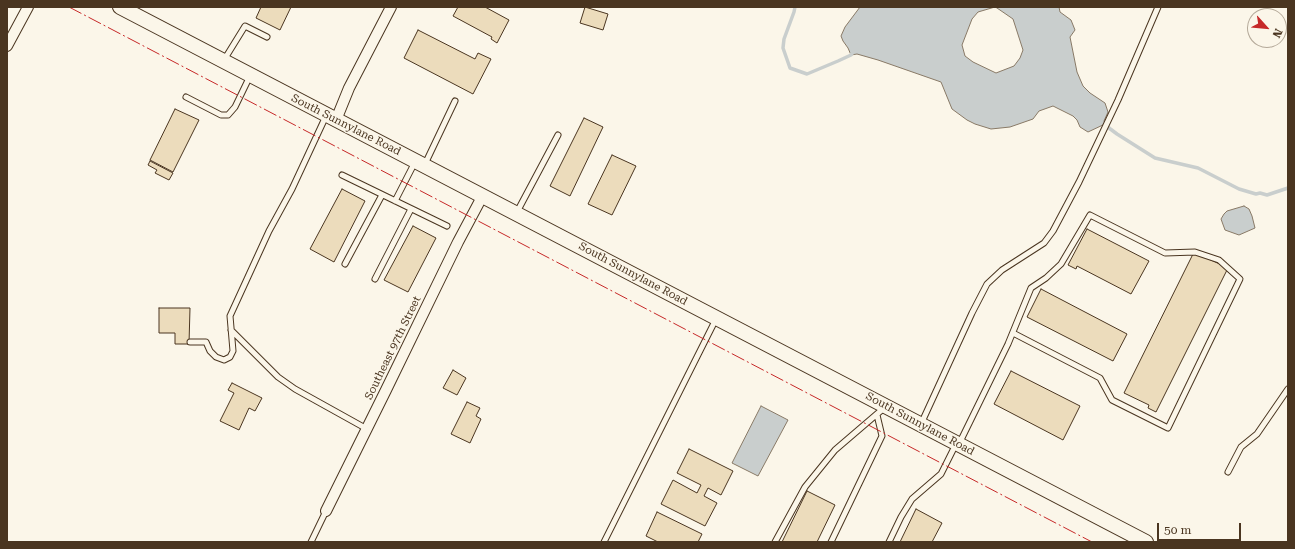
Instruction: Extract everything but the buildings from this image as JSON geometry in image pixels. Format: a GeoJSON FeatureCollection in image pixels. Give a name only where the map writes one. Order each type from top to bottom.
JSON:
{"type":"FeatureCollection","features":[{"type":"Feature","properties":{"kind":"street"},"geometry":{"type":"LineString","coordinates":[[7,46],[28,7]]}},
{"type":"Feature","properties":{"kind":"street","name":"South Sunnylane Road"},"geometry":{"type":"LineString","coordinates":[[120,7],[716,318],[881,411],[921,425],[1146,542]]}},
{"type":"Feature","properties":{"kind":"street"},"geometry":{"type":"LineString","coordinates":[[331,117],[349,88],[391,7]]}},
{"type":"Feature","properties":{"kind":"street","name":"Southeast 97th Street"},"geometry":{"type":"LineString","coordinates":[[326,511],[482,195]]}},
{"type":"Feature","properties":{"kind":"lane"},"geometry":{"type":"LineString","coordinates":[[921,425],[987,284],[1002,270],[1044,243],[1052,231],[1079,182],[1115,107],[1158,7]]}},
{"type":"Feature","properties":{"kind":"lane"},"geometry":{"type":"LineString","coordinates":[[224,61],[245,26],[267,37]]}},
{"type":"Feature","properties":{"kind":"lane"},"geometry":{"type":"LineString","coordinates":[[186,97],[221,115],[228,115],[235,107],[250,75]]}},
{"type":"Feature","properties":{"kind":"lane"},"geometry":{"type":"LineString","coordinates":[[395,201],[420,163],[455,101]]}},
{"type":"Feature","properties":{"kind":"lane"},"geometry":{"type":"LineString","coordinates":[[190,342],[206,342],[210,351],[216,357],[224,360],[230,357],[232,351],[230,316],[269,231],[331,117]]}},
{"type":"Feature","properties":{"kind":"lane"},"geometry":{"type":"LineString","coordinates":[[516,213],[558,135]]}},
{"type":"Feature","properties":{"kind":"lane"},"geometry":{"type":"LineString","coordinates":[[342,175],[447,226]]}},
{"type":"Feature","properties":{"kind":"lane"},"geometry":{"type":"LineString","coordinates":[[345,264],[382,195]]}},
{"type":"Feature","properties":{"kind":"lane"},"geometry":{"type":"LineString","coordinates":[[375,279],[411,209]]}},
{"type":"Feature","properties":{"kind":"lane"},"geometry":{"type":"LineString","coordinates":[[889,542],[912,498],[941,474],[958,444],[1013,333],[1031,288],[1046,278],[1061,264],[1090,215],[1166,252],[1195,252],[1220,260],[1240,279],[1168,428],[1112,400],[1100,378],[1013,333]]}},
{"type":"Feature","properties":{"kind":"lane"},"geometry":{"type":"LineString","coordinates":[[604,542],[716,318]]}},
{"type":"Feature","properties":{"kind":"lane"},"geometry":{"type":"LineString","coordinates":[[231,330],[278,377],[295,389],[367,428]]}},
{"type":"Feature","properties":{"kind":"lane"},"geometry":{"type":"LineString","coordinates":[[1228,472],[1241,447],[1257,434],[1288,388]]}},
{"type":"Feature","properties":{"kind":"lane"},"geometry":{"type":"LineString","coordinates":[[775,542],[805,487],[835,450],[881,411]]}},
{"type":"Feature","properties":{"kind":"lane"},"geometry":{"type":"LineString","coordinates":[[831,542],[882,436],[881,411]]}},
{"type":"Feature","properties":{"kind":"lane"},"geometry":{"type":"LineString","coordinates":[[311,542],[326,511]]}},
{"type":"Feature","properties":{"kind":"shaded area"},"geometry":{"type":"Polygon","coordinates":[[[860,7],[995,7],[1059,7],[1060,12],[1071,20],[1075,30],[1070,37],[1077,72],[1083,86],[1090,93],[1105,103],[1108,112],[1104,121],[1105,124],[1088,132],[1080,127],[1077,120],[1073,116],[1053,106],[1039,111],[1033,119],[1010,127],[991,129],[975,124],[952,109],[941,82],[878,60],[857,54],[851,55],[841,36],[845,27],[860,7]],[[995,7],[978,12],[972,19],[962,45],[965,56],[973,62],[996,73],[1014,66],[1020,58],[1023,50],[1013,19],[995,7]]]}},
{"type":"Feature","properties":{"kind":"shaded area"},"geometry":{"type":"Polygon","coordinates":[[[1244,206],[1249,209],[1255,228],[1239,235],[1225,230],[1221,219],[1224,214],[1227,211],[1244,206]]]}},
{"type":"Feature","properties":{"kind":"shaded area"},"geometry":{"type":"Polygon","coordinates":[[[761,406],[788,420],[758,476],[732,463],[761,406]]]}},
{"type":"Feature","properties":{"kind":"waterway"},"geometry":{"type":"LineString","coordinates":[[795,7],[784,39],[783,48],[790,68],[807,74],[851,55],[853,52]]}},
{"type":"Feature","properties":{"kind":"waterway"},"geometry":{"type":"LineString","coordinates":[[1105,125],[1155,158],[1198,168],[1239,189],[1256,194],[1260,193],[1267,195],[1288,188]]}},
{"type":"Feature","properties":{"kind":"power"},"geometry":{"type":"LineString","coordinates":[[69,7],[1092,542]]}}]}
